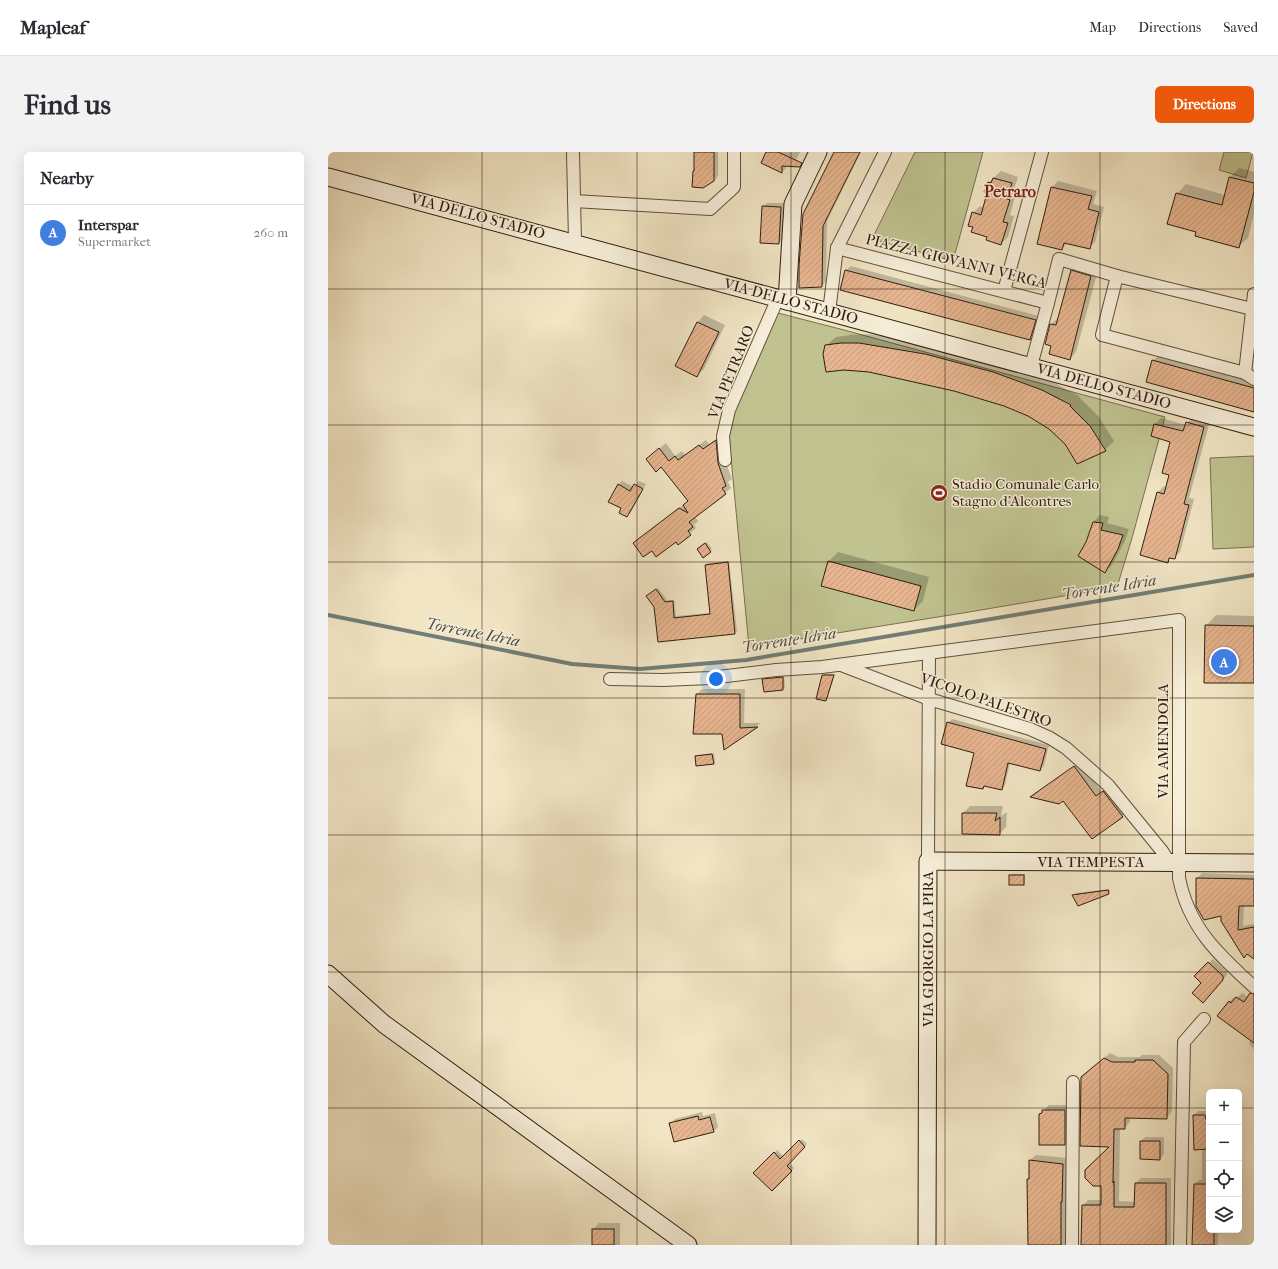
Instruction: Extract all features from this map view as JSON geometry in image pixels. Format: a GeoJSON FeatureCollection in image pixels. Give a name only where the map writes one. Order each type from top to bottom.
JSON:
{"type":"FeatureCollection","features":[{"type":"Feature","properties":{"kind":"street"},"geometry":{"type":"LineString","coordinates":[[572,152],[574,201],[579,242]]}},
{"type":"Feature","properties":{"kind":"street"},"geometry":{"type":"LineString","coordinates":[[574,201],[710,209],[734,187],[734,152]]}},
{"type":"Feature","properties":{"kind":"street"},"geometry":{"type":"LineString","coordinates":[[783,299],[793,204],[818,152]]}},
{"type":"Feature","properties":{"kind":"street","name":"PIAZZA GIOVANNI VERGA"},"geometry":{"type":"LineString","coordinates":[[885,152],[837,248],[1048,303],[1059,259],[1118,276]]}},
{"type":"Feature","properties":{"kind":"street"},"geometry":{"type":"LineString","coordinates":[[1004,291],[1042,152]]}},
{"type":"Feature","properties":{"kind":"street","name":"VIA DELLO STADIO"},"geometry":{"type":"LineString","coordinates":[[328,177],[579,242],[829,312],[1254,426]]}},
{"type":"Feature","properties":{"kind":"street"},"geometry":{"type":"LineString","coordinates":[[829,312],[837,248]]}},
{"type":"Feature","properties":{"kind":"street"},"geometry":{"type":"LineString","coordinates":[[1252,309],[1118,276],[1102,335],[1250,376],[1252,309],[1254,294]]}},
{"type":"Feature","properties":{"kind":"street","name":"VIA PETRARO"},"geometry":{"type":"LineString","coordinates":[[725,460],[723,436],[729,410],[783,299]]}},
{"type":"Feature","properties":{"kind":"street"},"geometry":{"type":"LineString","coordinates":[[1031,366],[1048,303]]}},
{"type":"Feature","properties":{"kind":"street","name":"VIA AMENDOLA"},"geometry":{"type":"LineString","coordinates":[[929,653],[1179,620],[1174,862],[1188,910],[1196,924],[1218,952],[1254,987]]}},
{"type":"Feature","properties":{"kind":"street"},"geometry":{"type":"LineString","coordinates":[[610,679],[664,680],[710,678],[929,653]]}},
{"type":"Feature","properties":{"kind":"street","name":"VIA GIORGIO LA PIRA"},"geometry":{"type":"LineString","coordinates":[[927,1245],[929,653]]}},
{"type":"Feature","properties":{"kind":"street","name":"VICOLO PALESTRO"},"geometry":{"type":"LineString","coordinates":[[840,664],[929,699],[1030,729],[1050,738],[1066,748],[1108,785],[1162,851],[1174,862]]}},
{"type":"Feature","properties":{"kind":"street","name":"VIA TEMPESTA"},"geometry":{"type":"LineString","coordinates":[[928,861],[1254,863]]}},
{"type":"Feature","properties":{"kind":"street"},"geometry":{"type":"LineString","coordinates":[[328,974],[384,1024],[688,1245]]}},
{"type":"Feature","properties":{"kind":"street"},"geometry":{"type":"LineString","coordinates":[[1180,1245],[1184,1042],[1204,1019]]}},
{"type":"Feature","properties":{"kind":"street"},"geometry":{"type":"LineString","coordinates":[[1072,1245],[1073,1082]]}},
{"type":"Feature","properties":{"kind":"green space"},"geometry":{"type":"Polygon","coordinates":[[[915,152],[983,152],[953,261],[872,239],[915,152]]]}},
{"type":"Feature","properties":{"kind":"green space"},"geometry":{"type":"Polygon","coordinates":[[[1224,152],[1253,152],[1246,178],[1219,170],[1224,152]]]}},
{"type":"Feature","properties":{"kind":"green space","name":"Stadio Comunale Carlo Stagno d'Alcontres"},"geometry":{"type":"Polygon","coordinates":[[[778,313],[1165,417],[1117,587],[749,647],[729,437],[734,413],[778,313]]]}},
{"type":"Feature","properties":{"kind":"green space"},"geometry":{"type":"Polygon","coordinates":[[[1254,456],[1254,547],[1213,549],[1210,458],[1254,456]]]}},
{"type":"Feature","properties":{"kind":"building"},"geometry":{"type":"Polygon","coordinates":[[[694,152],[714,152],[714,181],[703,188],[692,187],[694,152]]]}},
{"type":"Feature","properties":{"kind":"building"},"geometry":{"type":"Polygon","coordinates":[[[766,152],[778,152],[802,163],[800,167],[782,166],[782,173],[761,163],[766,152]]]}},
{"type":"Feature","properties":{"kind":"building"},"geometry":{"type":"Polygon","coordinates":[[[834,152],[860,152],[823,226],[822,287],[799,288],[799,265],[803,214],[834,152]]]}},
{"type":"Feature","properties":{"kind":"building"},"geometry":{"type":"Polygon","coordinates":[[[1229,177],[1254,183],[1254,192],[1239,248],[1195,236],[1196,232],[1167,224],[1176,193],[1222,205],[1229,177]]]}},
{"type":"Feature","properties":{"kind":"building"},"geometry":{"type":"Polygon","coordinates":[[[993,178],[1012,183],[1007,199],[1010,200],[1003,222],[1008,223],[1001,245],[986,240],[987,237],[971,232],[973,227],[968,226],[972,212],[981,215],[987,193],[984,192],[988,182],[991,183],[993,178]]]}},
{"type":"Feature","properties":{"kind":"building"},"geometry":{"type":"Polygon","coordinates":[[[1051,187],[1092,196],[1088,209],[1099,212],[1090,249],[1064,243],[1062,250],[1037,244],[1051,187]]]}},
{"type":"Feature","properties":{"kind":"building"},"geometry":{"type":"Polygon","coordinates":[[[762,206],[781,207],[779,244],[760,243],[762,206]]]}},
{"type":"Feature","properties":{"kind":"building"},"geometry":{"type":"Polygon","coordinates":[[[845,270],[1036,320],[1030,340],[840,290],[845,270]]]}},
{"type":"Feature","properties":{"kind":"building"},"geometry":{"type":"Polygon","coordinates":[[[1071,270],[1091,276],[1070,360],[1049,354],[1051,346],[1045,344],[1050,324],[1056,325],[1071,270]]]}},
{"type":"Feature","properties":{"kind":"building"},"geometry":{"type":"Polygon","coordinates":[[[697,322],[719,332],[697,377],[675,366],[697,322]]]}},
{"type":"Feature","properties":{"kind":"building"},"geometry":{"type":"Polygon","coordinates":[[[859,343],[925,354],[993,372],[1042,390],[1071,405],[1070,406],[1090,426],[1106,451],[1077,464],[1065,444],[1049,429],[1028,416],[1004,406],[954,391],[869,372],[844,370],[826,372],[823,354],[825,345],[859,343]]]}},
{"type":"Feature","properties":{"kind":"building"},"geometry":{"type":"Polygon","coordinates":[[[1152,360],[1254,388],[1254,412],[1146,382],[1152,360]]]}},
{"type":"Feature","properties":{"kind":"building"},"geometry":{"type":"Polygon","coordinates":[[[1186,422],[1204,427],[1184,504],[1189,505],[1175,559],[1169,558],[1168,563],[1140,555],[1157,492],[1164,494],[1169,475],[1162,473],[1170,442],[1151,436],[1154,424],[1183,431],[1186,422]]]}},
{"type":"Feature","properties":{"kind":"building"},"geometry":{"type":"Polygon","coordinates":[[[716,440],[718,463],[726,486],[722,488],[726,494],[689,522],[693,527],[688,531],[691,535],[678,545],[676,542],[656,557],[652,551],[643,557],[633,543],[679,508],[688,513],[683,505],[688,501],[661,467],[656,472],[646,459],[659,448],[669,461],[675,456],[678,460],[699,445],[703,449],[716,440]]]}},
{"type":"Feature","properties":{"kind":"building"},"geometry":{"type":"Polygon","coordinates":[[[618,484],[630,491],[634,484],[643,489],[627,517],[619,513],[621,508],[608,502],[618,484]]]}},
{"type":"Feature","properties":{"kind":"building"},"geometry":{"type":"Polygon","coordinates":[[[1093,522],[1103,523],[1101,530],[1123,535],[1118,549],[1105,573],[1078,556],[1086,542],[1093,522]]]}},
{"type":"Feature","properties":{"kind":"building"},"geometry":{"type":"Polygon","coordinates":[[[705,543],[711,552],[703,558],[697,549],[705,543]]]}},
{"type":"Feature","properties":{"kind":"building"},"geometry":{"type":"Polygon","coordinates":[[[828,561],[921,586],[914,611],[821,586],[828,561]]]}},
{"type":"Feature","properties":{"kind":"building"},"geometry":{"type":"Polygon","coordinates":[[[728,562],[735,634],[658,642],[654,607],[646,596],[656,589],[665,602],[673,601],[674,618],[710,614],[705,565],[728,562]]]}},
{"type":"Feature","properties":{"kind":"building"},"geometry":{"type":"Polygon","coordinates":[[[1205,625],[1254,626],[1254,683],[1204,683],[1205,625]]]}},
{"type":"Feature","properties":{"kind":"building"},"geometry":{"type":"Polygon","coordinates":[[[822,675],[834,675],[826,701],[816,699],[822,675]]]}},
{"type":"Feature","properties":{"kind":"building"},"geometry":{"type":"Polygon","coordinates":[[[783,677],[783,690],[764,692],[762,679],[783,677]]]}},
{"type":"Feature","properties":{"kind":"building"},"geometry":{"type":"Polygon","coordinates":[[[696,694],[740,694],[740,728],[758,727],[724,750],[722,734],[693,734],[696,694]]]}},
{"type":"Feature","properties":{"kind":"building"},"geometry":{"type":"Polygon","coordinates":[[[947,722],[1046,749],[1040,771],[1008,763],[1002,790],[984,786],[983,789],[966,786],[974,753],[941,744],[947,722]]]}},
{"type":"Feature","properties":{"kind":"building"},"geometry":{"type":"Polygon","coordinates":[[[712,754],[714,764],[696,766],[695,756],[712,754]]]}},
{"type":"Feature","properties":{"kind":"building"},"geometry":{"type":"Polygon","coordinates":[[[1074,766],[1096,796],[1103,791],[1123,817],[1092,839],[1063,801],[1059,804],[1030,797],[1074,766]]]}},
{"type":"Feature","properties":{"kind":"building"},"geometry":{"type":"Polygon","coordinates":[[[962,813],[997,813],[995,821],[1000,817],[1000,835],[962,834],[962,813]]]}},
{"type":"Feature","properties":{"kind":"building"},"geometry":{"type":"Polygon","coordinates":[[[1009,875],[1024,875],[1024,885],[1009,885],[1009,875]]]}},
{"type":"Feature","properties":{"kind":"building"},"geometry":{"type":"Polygon","coordinates":[[[1196,878],[1254,879],[1254,906],[1239,906],[1238,930],[1254,927],[1254,959],[1247,954],[1244,958],[1221,921],[1221,916],[1204,920],[1196,906],[1196,878]]]}},
{"type":"Feature","properties":{"kind":"building"},"geometry":{"type":"Polygon","coordinates":[[[1108,890],[1109,894],[1078,906],[1072,895],[1108,890]]]}},
{"type":"Feature","properties":{"kind":"building"},"geometry":{"type":"Polygon","coordinates":[[[1208,962],[1223,976],[1223,980],[1203,1003],[1192,993],[1201,983],[1194,976],[1208,962]]]}},
{"type":"Feature","properties":{"kind":"building"},"geometry":{"type":"Polygon","coordinates":[[[1250,993],[1254,994],[1254,1043],[1217,1016],[1229,1001],[1231,1003],[1236,997],[1244,1002],[1250,993]]]}},
{"type":"Feature","properties":{"kind":"building"},"geometry":{"type":"Polygon","coordinates":[[[1104,1058],[1112,1062],[1153,1060],[1168,1074],[1167,1119],[1125,1118],[1125,1129],[1114,1129],[1113,1183],[1114,1181],[1114,1207],[1134,1207],[1135,1183],[1166,1183],[1166,1245],[1081,1245],[1082,1205],[1101,1205],[1101,1186],[1093,1186],[1085,1178],[1085,1170],[1109,1147],[1080,1146],[1081,1077],[1104,1058]]]}},
{"type":"Feature","properties":{"kind":"building"},"geometry":{"type":"Polygon","coordinates":[[[1042,1110],[1065,1110],[1065,1145],[1039,1145],[1039,1114],[1042,1113],[1042,1110]]]}},
{"type":"Feature","properties":{"kind":"building"},"geometry":{"type":"Polygon","coordinates":[[[1193,1115],[1205,1115],[1206,1149],[1194,1150],[1193,1115]]]}},
{"type":"Feature","properties":{"kind":"building"},"geometry":{"type":"Polygon","coordinates":[[[698,1116],[699,1120],[710,1117],[714,1132],[674,1142],[669,1123],[698,1116]]]}},
{"type":"Feature","properties":{"kind":"building"},"geometry":{"type":"Polygon","coordinates":[[[799,1140],[805,1147],[787,1166],[792,1171],[772,1191],[753,1173],[774,1152],[780,1159],[799,1140]]]}},
{"type":"Feature","properties":{"kind":"building"},"geometry":{"type":"Polygon","coordinates":[[[1140,1141],[1160,1141],[1160,1160],[1140,1159],[1140,1141]]]}},
{"type":"Feature","properties":{"kind":"building"},"geometry":{"type":"Polygon","coordinates":[[[1029,1160],[1063,1164],[1061,1245],[1028,1245],[1027,1179],[1029,1179],[1029,1160]]]}},
{"type":"Feature","properties":{"kind":"building"},"geometry":{"type":"Polygon","coordinates":[[[1194,1184],[1206,1184],[1206,1233],[1214,1233],[1214,1245],[1192,1245],[1194,1184]]]}},
{"type":"Feature","properties":{"kind":"building"},"geometry":{"type":"Polygon","coordinates":[[[592,1229],[614,1229],[614,1245],[592,1245],[592,1229]]]}},
{"type":"Feature","properties":{"kind":"waterway","name":"Torrente Idria"},"geometry":{"type":"LineString","coordinates":[[328,615],[572,664],[640,669],[746,660],[1254,575]]}},
{"type":"Feature","properties":{"kind":"place","name":"Stadio Comunale Carlo Stagno d'Alcontres"},"geometry":{"type":"Point","coordinates":[939,493]}},
{"type":"Feature","properties":{"kind":"place","name":"Interspar"},"geometry":{"type":"Point","coordinates":[1224,662]}},
{"type":"Feature","properties":{"kind":"district","name":"Petraro"},"geometry":{"type":"Point","coordinates":[1010,191]}}]}
